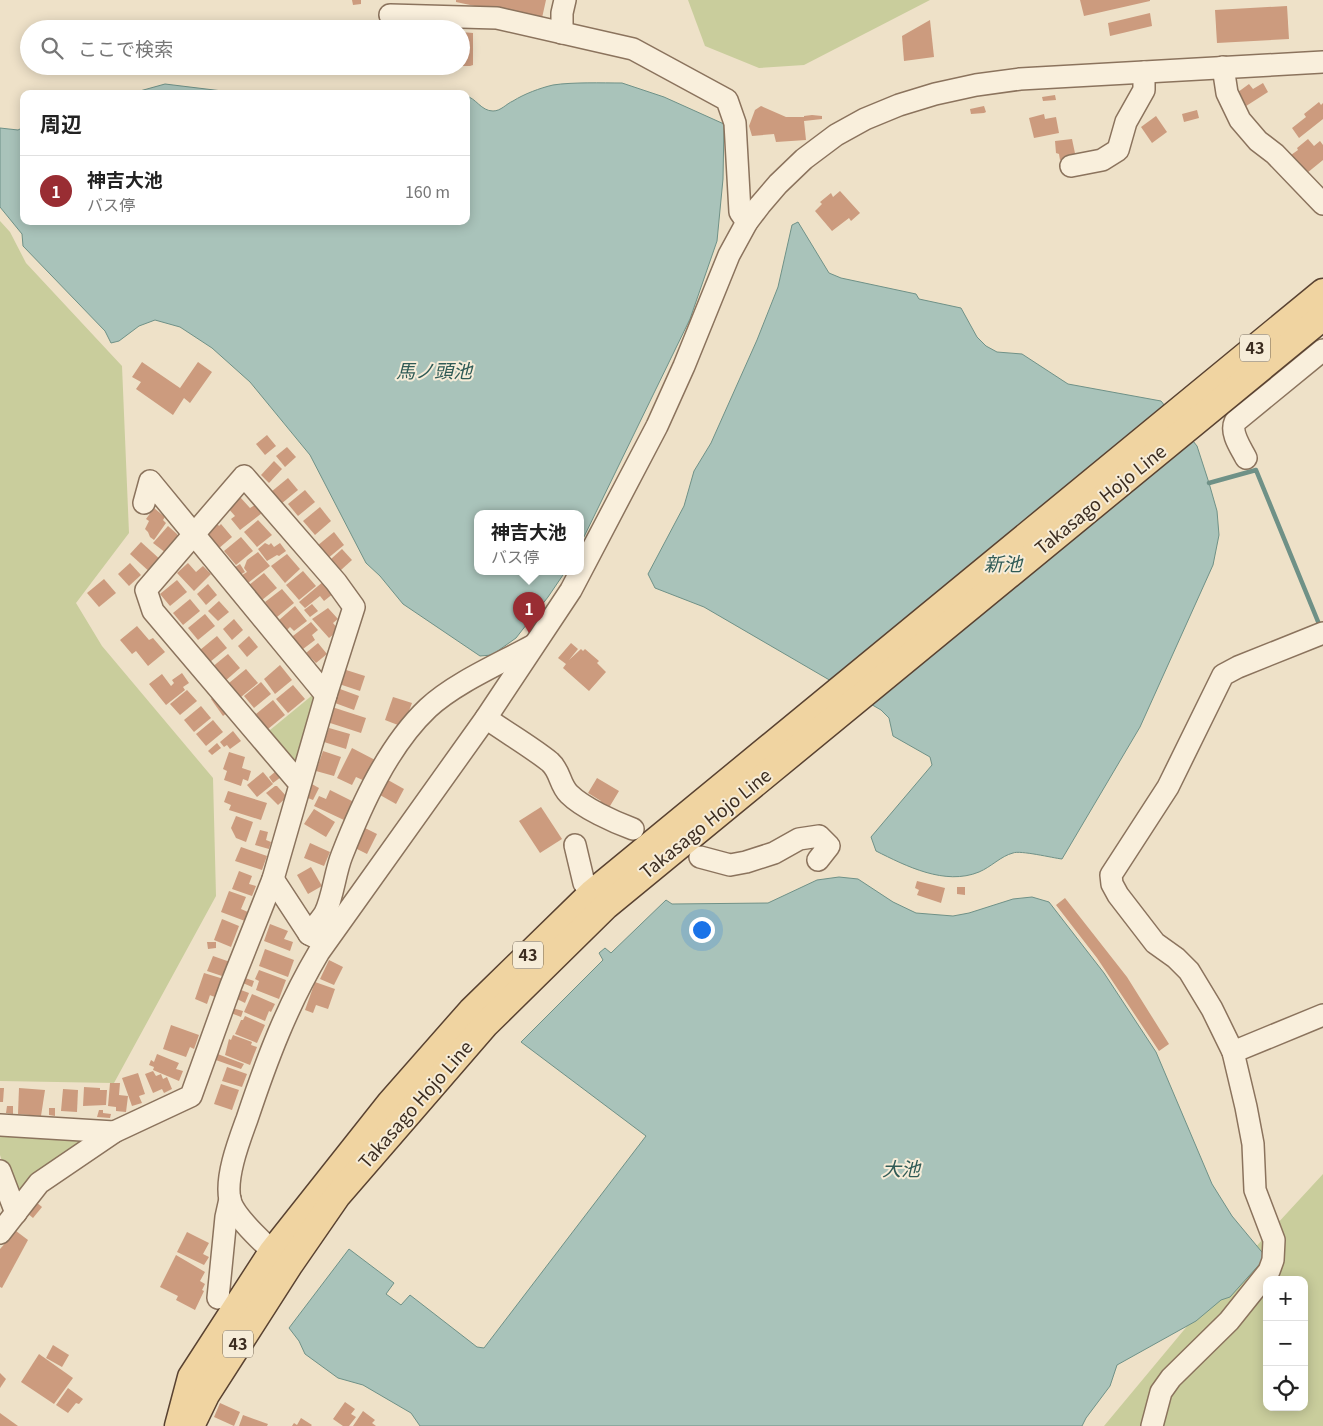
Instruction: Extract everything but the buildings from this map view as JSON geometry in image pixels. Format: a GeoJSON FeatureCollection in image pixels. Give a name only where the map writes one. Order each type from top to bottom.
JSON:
{"type":"FeatureCollection","features":[{"type":"Feature","properties":{"kind":"main road","name":"Takasago Hojo Line"},"geometry":{"type":"LineString","coordinates":[[1194,411],[1323,292]]}},
{"type":"Feature","properties":{"kind":"main road","name":"Takasago Hojo Line"},"geometry":{"type":"LineString","coordinates":[[191,1426],[281,1258],[390,1103],[471,1010],[592,893],[831,709],[1194,411],[1323,317]]}},
{"type":"Feature","properties":{"kind":"main road","name":"Takasago Hojo Line"},"geometry":{"type":"LineString","coordinates":[[281,1258],[485,1025],[606,906],[831,709]]}},
{"type":"Feature","properties":{"kind":"main road","name":"43"},"geometry":{"type":"LineString","coordinates":[[178,1426],[191,1376],[281,1258]]}},
{"type":"Feature","properties":{"kind":"street"},"geometry":{"type":"LineString","coordinates":[[562,33],[562,14],[565,0]]}},
{"type":"Feature","properties":{"kind":"street"},"geometry":{"type":"LineString","coordinates":[[390,15],[497,18],[633,49],[728,100],[735,123],[740,212],[747,222]]}},
{"type":"Feature","properties":{"kind":"street"},"geometry":{"type":"LineString","coordinates":[[584,565],[657,426],[730,255],[747,222],[778,184],[804,159],[836,134],[865,118],[899,105],[935,94],[985,84],[1020,79],[1323,62]]}},
{"type":"Feature","properties":{"kind":"street"},"geometry":{"type":"LineString","coordinates":[[1223,67],[1227,93],[1240,120],[1258,141],[1275,154],[1323,204]]}},
{"type":"Feature","properties":{"kind":"street"},"geometry":{"type":"LineString","coordinates":[[1072,166],[1102,160],[1118,150],[1126,122],[1144,90],[1144,72]]}},
{"type":"Feature","properties":{"kind":"street"},"geometry":{"type":"LineString","coordinates":[[1246,458],[1233,432],[1234,422],[1323,350]]}},
{"type":"Feature","properties":{"kind":"street"},"geometry":{"type":"LineString","coordinates":[[0,1233],[39,1184],[114,1132],[191,1096],[231,985],[274,879],[326,695],[357,598],[336,582],[244,476],[146,590],[153,611],[300,784]]}},
{"type":"Feature","properties":{"kind":"street"},"geometry":{"type":"LineString","coordinates":[[144,503],[150,482],[326,695]]}},
{"type":"Feature","properties":{"kind":"street"},"geometry":{"type":"LineString","coordinates":[[318,938],[486,718],[537,644],[579,575]]}},
{"type":"Feature","properties":{"kind":"street"},"geometry":{"type":"LineString","coordinates":[[1152,1426],[1161,1392],[1171,1378],[1229,1321],[1269,1271],[1273,1260],[1274,1240],[1255,1190],[1253,1144],[1233,1052],[1212,1009],[1190,971],[1155,942],[1144,929],[1118,895],[1112,884],[1112,875],[1115,867],[1151,816],[1168,787],[1223,675],[1238,667],[1323,634]]}},
{"type":"Feature","properties":{"kind":"street"},"geometry":{"type":"LineString","coordinates":[[218,1298],[230,1186],[234,1161],[244,1127],[269,1057],[318,938],[342,856],[374,784],[390,754],[407,730],[429,707],[453,689],[537,644]]}},
{"type":"Feature","properties":{"kind":"street"},"geometry":{"type":"LineString","coordinates":[[486,718],[550,762],[559,772],[563,786],[569,794],[604,817],[633,829]]}},
{"type":"Feature","properties":{"kind":"street"},"geometry":{"type":"LineString","coordinates":[[700,857],[730,865],[774,853],[799,839],[819,836],[829,846],[818,860]]}},
{"type":"Feature","properties":{"kind":"street"},"geometry":{"type":"LineString","coordinates":[[575,845],[584,883],[592,893]]}},
{"type":"Feature","properties":{"kind":"street"},"geometry":{"type":"LineString","coordinates":[[274,879],[318,938]]}},
{"type":"Feature","properties":{"kind":"street"},"geometry":{"type":"LineString","coordinates":[[1233,1052],[1323,1015]]}},
{"type":"Feature","properties":{"kind":"street"},"geometry":{"type":"LineString","coordinates":[[0,1125],[114,1132]]}},
{"type":"Feature","properties":{"kind":"street"},"geometry":{"type":"LineString","coordinates":[[0,1171],[16,1213]]}},
{"type":"Feature","properties":{"kind":"street"},"geometry":{"type":"LineString","coordinates":[[230,1199],[232,1206],[243,1221],[281,1258]]}},
{"type":"Feature","properties":{"kind":"green space"},"geometry":{"type":"Polygon","coordinates":[[[688,0],[930,0],[804,65],[759,68],[705,46],[688,0]]]}},
{"type":"Feature","properties":{"kind":"green space"},"geometry":{"type":"Polygon","coordinates":[[[0,221],[10,232],[26,263],[122,366],[129,533],[76,603],[102,646],[213,778],[216,896],[114,1083],[0,1081],[0,221]]]}},
{"type":"Feature","properties":{"kind":"green space"},"geometry":{"type":"Polygon","coordinates":[[[315,693],[319,702],[301,763],[289,764],[264,735],[315,693]]]}},
{"type":"Feature","properties":{"kind":"green space"},"geometry":{"type":"Polygon","coordinates":[[[0,1131],[83,1135],[85,1142],[21,1195],[13,1196],[0,1155],[0,1131]]]}},
{"type":"Feature","properties":{"kind":"green space"},"geometry":{"type":"Polygon","coordinates":[[[1323,1174],[1323,1426],[1104,1426],[1228,1277],[1323,1174]]]}},
{"type":"Feature","properties":{"kind":"water","name":"馬ノ頭池"},"geometry":{"type":"Polygon","coordinates":[[[622,83],[664,97],[724,124],[723,179],[717,241],[690,319],[584,537],[584,510],[474,510],[474,575],[563,575],[516,638],[492,655],[480,656],[403,604],[380,576],[366,563],[310,455],[250,382],[212,348],[180,327],[155,320],[139,326],[119,341],[111,343],[105,331],[23,246],[22,234],[0,207],[0,128],[20,129],[20,225],[470,225],[470,97],[485,109],[496,111],[510,102],[538,90],[553,85],[622,83]]]}},
{"type":"Feature","properties":{"kind":"water"},"geometry":{"type":"Polygon","coordinates":[[[165,84],[214,90],[143,90],[165,84]]]}},
{"type":"Feature","properties":{"kind":"water","name":"新池"},"geometry":{"type":"Polygon","coordinates":[[[798,222],[829,273],[841,278],[916,294],[919,299],[961,308],[977,337],[986,346],[997,352],[1022,354],[1068,384],[1161,401],[1197,446],[1217,511],[1219,535],[1213,565],[1140,727],[1062,859],[1017,852],[1009,854],[979,872],[953,877],[913,868],[876,851],[871,837],[932,765],[930,757],[893,736],[889,718],[881,710],[704,607],[655,588],[648,574],[684,506],[694,471],[711,443],[757,340],[778,287],[792,225],[798,222]]]}},
{"type":"Feature","properties":{"kind":"water","name":"大池"},"geometry":{"type":"Polygon","coordinates":[[[839,877],[858,879],[893,902],[916,913],[953,916],[1013,899],[1032,897],[1049,902],[1104,973],[1156,1052],[1212,1184],[1232,1216],[1266,1257],[1230,1297],[1221,1300],[1196,1321],[1117,1365],[1110,1386],[1082,1426],[420,1426],[411,1413],[363,1385],[338,1378],[305,1354],[299,1341],[289,1328],[349,1249],[394,1283],[386,1294],[401,1305],[410,1295],[477,1347],[484,1348],[646,1136],[521,1042],[603,960],[599,953],[605,948],[611,953],[666,900],[672,904],[768,903],[817,880],[839,877]]]}},
{"type":"Feature","properties":{"kind":"waterway"},"geometry":{"type":"LineString","coordinates":[[1209,483],[1256,470],[1319,624]]}},
{"type":"Feature","properties":{"kind":"place","name":"神吉大池"},"geometry":{"type":"Point","coordinates":[529,633]}}]}
